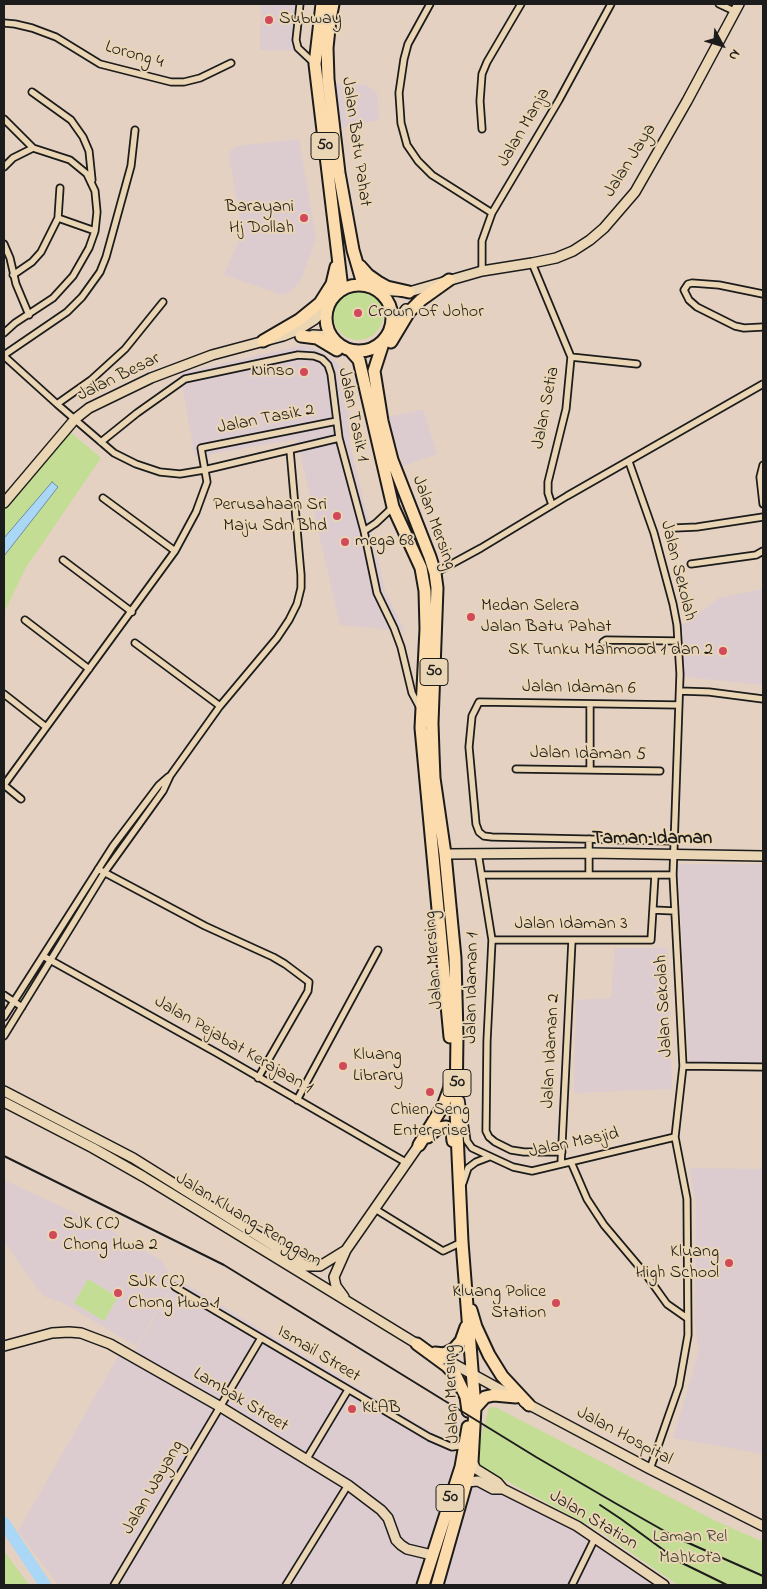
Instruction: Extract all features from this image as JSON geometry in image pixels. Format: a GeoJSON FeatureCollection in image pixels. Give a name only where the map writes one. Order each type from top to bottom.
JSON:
{"type":"FeatureCollection","features":[{"type":"Feature","properties":{"kind":"highway","name":"Jalan Batu Pahat"},"geometry":{"type":"LineString","coordinates":[[322,4],[315,64],[342,289]]}},
{"type":"Feature","properties":{"kind":"highway","name":"Jalan Batu Pahat"},"geometry":{"type":"LineString","coordinates":[[334,4],[330,19],[327,48],[328,79],[339,172],[353,250],[363,284]]}},
{"type":"Feature","properties":{"kind":"highway"},"geometry":{"type":"LineString","coordinates":[[264,341],[299,320],[320,303],[332,284],[335,274],[337,244]]}},
{"type":"Feature","properties":{"kind":"highway"},"geometry":{"type":"LineString","coordinates":[[353,250],[361,268],[368,275],[387,287],[409,292]]}},
{"type":"Feature","properties":{"kind":"highway"},"geometry":{"type":"LineString","coordinates":[[378,397],[380,370],[386,350],[396,331],[409,312],[443,282]]}},
{"type":"Feature","properties":{"kind":"highway"},"geometry":{"type":"LineString","coordinates":[[379,290],[363,284],[352,285],[342,289],[327,307],[325,317],[330,336],[350,350],[359,360],[393,507],[422,568],[425,591],[426,629],[421,728],[452,1057],[450,1087],[443,1106],[419,1145]]}},
{"type":"Feature","properties":{"kind":"highway","name":"50"},"geometry":{"type":"LineString","coordinates":[[379,290],[391,308],[392,320],[387,335]]}},
{"type":"Feature","properties":{"kind":"highway"},"geometry":{"type":"LineString","coordinates":[[350,350],[368,350],[387,335]]}},
{"type":"Feature","properties":{"kind":"highway","name":"Jalan Mersing"},"geometry":{"type":"LineString","coordinates":[[387,335],[374,371],[378,397],[392,460],[435,573],[436,611],[432,723],[434,778],[445,854],[455,958],[456,1111],[471,1374],[472,1462],[438,1585]]}},
{"type":"Feature","properties":{"kind":"highway"},"geometry":{"type":"LineString","coordinates":[[301,336],[317,338],[326,342],[348,357],[362,373]]}},
{"type":"Feature","properties":{"kind":"highway"},"geometry":{"type":"LineString","coordinates":[[419,1145],[438,1128],[442,1126],[449,1128],[453,1137],[455,1181],[460,1196]]}},
{"type":"Feature","properties":{"kind":"highway"},"geometry":{"type":"LineString","coordinates":[[465,1289],[476,1327],[490,1355],[502,1376],[529,1405]]}},
{"type":"Feature","properties":{"kind":"highway"},"geometry":{"type":"LineString","coordinates":[[435,1353],[444,1354],[454,1349],[464,1336],[467,1321]]}},
{"type":"Feature","properties":{"kind":"highway"},"geometry":{"type":"LineString","coordinates":[[417,1344],[447,1366],[456,1376],[471,1406],[485,1397],[494,1394],[516,1398]]}},
{"type":"Feature","properties":{"kind":"highway","name":"Jalan Mersing"},"geometry":{"type":"LineString","coordinates":[[423,1585],[461,1467],[471,1406]]}},
{"type":"Feature","properties":{"kind":"highway"},"geometry":{"type":"LineString","coordinates":[[432,1555],[440,1553],[450,1536]]}},
{"type":"Feature","properties":{"kind":"street"},"geometry":{"type":"LineString","coordinates":[[300,4],[296,40],[298,48],[315,64]]}},
{"type":"Feature","properties":{"kind":"street"},"geometry":{"type":"LineString","coordinates":[[430,4],[408,44],[404,59],[400,93],[401,123],[407,145],[418,161],[432,175],[492,213]]}},
{"type":"Feature","properties":{"kind":"street"},"geometry":{"type":"LineString","coordinates":[[482,129],[480,101],[482,74],[521,4]]}},
{"type":"Feature","properties":{"kind":"street","name":"Jalan Manja"},"geometry":{"type":"LineString","coordinates":[[482,271],[482,241],[492,213],[559,100],[611,4]]}},
{"type":"Feature","properties":{"kind":"street"},"geometry":{"type":"LineString","coordinates":[[719,4],[737,8]]}},
{"type":"Feature","properties":{"kind":"street","name":"Jalan Jaya"},"geometry":{"type":"LineString","coordinates":[[379,290],[409,292],[482,271],[556,258],[573,251],[604,228],[635,192],[737,8]]}},
{"type":"Feature","properties":{"kind":"street","name":"Lorong 4"},"geometry":{"type":"LineString","coordinates":[[4,23],[32,28],[56,37],[100,64],[171,82],[184,82],[200,78],[231,63]]}},
{"type":"Feature","properties":{"kind":"street"},"geometry":{"type":"LineString","coordinates":[[4,333],[15,322],[29,315],[65,287],[81,264],[95,231],[97,212],[95,191],[92,182],[89,151],[83,137],[71,120],[32,92]]}},
{"type":"Feature","properties":{"kind":"street"},"geometry":{"type":"LineString","coordinates":[[4,119],[33,148],[70,160],[82,168],[92,182]]}},
{"type":"Feature","properties":{"kind":"street"},"geometry":{"type":"LineString","coordinates":[[135,130],[131,166],[106,257],[100,272],[82,297],[67,312],[4,355],[114,453],[160,472],[180,474],[204,470],[339,438]]}},
{"type":"Feature","properties":{"kind":"street"},"geometry":{"type":"LineString","coordinates":[[4,167],[13,158],[33,148]]}},
{"type":"Feature","properties":{"kind":"street"},"geometry":{"type":"LineString","coordinates":[[13,275],[37,258],[42,252],[58,218],[60,188]]}},
{"type":"Feature","properties":{"kind":"street"},"geometry":{"type":"LineString","coordinates":[[58,218],[95,231]]}},
{"type":"Feature","properties":{"kind":"street"},"geometry":{"type":"LineString","coordinates":[[4,244],[10,258],[13,275],[29,315]]}},
{"type":"Feature","properties":{"kind":"street","name":"Jalan Setia"},"geometry":{"type":"LineString","coordinates":[[532,263],[571,357],[566,409],[548,482],[548,493],[552,505]]}},
{"type":"Feature","properties":{"kind":"street","name":"Jalan Jaya"},"geometry":{"type":"LineString","coordinates":[[387,335],[408,306],[421,295],[443,282]]}},
{"type":"Feature","properties":{"kind":"street"},"geometry":{"type":"LineString","coordinates":[[763,294],[719,285],[692,283],[688,284],[684,290],[689,300],[697,307],[735,326],[744,328],[763,327]]}},
{"type":"Feature","properties":{"kind":"street"},"geometry":{"type":"LineString","coordinates":[[57,404],[92,380],[125,349],[146,326],[163,302]]}},
{"type":"Feature","properties":{"kind":"street","name":"Jalan Besar"},"geometry":{"type":"LineString","coordinates":[[4,503],[75,418],[89,408],[145,380],[212,356],[283,336],[307,326],[327,307]]}},
{"type":"Feature","properties":{"kind":"street","name":"Jalan Besar"},"geometry":{"type":"LineString","coordinates":[[283,336],[330,336]]}},
{"type":"Feature","properties":{"kind":"street","name":"Jalan Tasik 1"},"geometry":{"type":"LineString","coordinates":[[101,442],[137,413],[185,379],[298,355],[314,356],[328,365],[331,374],[339,438],[364,531],[377,593],[394,628],[401,647],[412,693],[422,712]]}},
{"type":"Feature","properties":{"kind":"street"},"geometry":{"type":"LineString","coordinates":[[571,357],[636,364]]}},
{"type":"Feature","properties":{"kind":"street"},"geometry":{"type":"LineString","coordinates":[[435,573],[763,385]]}},
{"type":"Feature","properties":{"kind":"street","name":"Jalan Tasik 2"},"geometry":{"type":"LineString","coordinates":[[204,470],[201,448],[337,422]]}},
{"type":"Feature","properties":{"kind":"street"},"geometry":{"type":"LineString","coordinates":[[4,1036],[104,873],[163,791],[170,776],[220,706],[277,638],[297,604],[301,588],[301,575],[290,450]]}},
{"type":"Feature","properties":{"kind":"street","name":"Jalan Sekolah"},"geometry":{"type":"LineString","coordinates":[[629,462],[654,533],[677,625],[680,691],[673,875],[682,1066],[675,1137],[686,1199],[688,1335],[679,1386],[650,1470]]}},
{"type":"Feature","properties":{"kind":"street"},"geometry":{"type":"LineString","coordinates":[[763,465],[760,477],[763,504]]}},
{"type":"Feature","properties":{"kind":"street"},"geometry":{"type":"LineString","coordinates":[[21,799],[4,785],[175,551],[202,499],[207,482],[204,470]]}},
{"type":"Feature","properties":{"kind":"street"},"geometry":{"type":"LineString","coordinates":[[103,498],[175,551]]}},
{"type":"Feature","properties":{"kind":"street"},"geometry":{"type":"LineString","coordinates":[[364,531],[393,507]]}},
{"type":"Feature","properties":{"kind":"street"},"geometry":{"type":"LineString","coordinates":[[675,528],[697,527],[763,517]]}},
{"type":"Feature","properties":{"kind":"street"},"geometry":{"type":"LineString","coordinates":[[690,564],[756,555],[763,551]]}},
{"type":"Feature","properties":{"kind":"street"},"geometry":{"type":"LineString","coordinates":[[63,560],[132,612]]}},
{"type":"Feature","properties":{"kind":"street"},"geometry":{"type":"LineString","coordinates":[[25,620],[89,669]]}},
{"type":"Feature","properties":{"kind":"street"},"geometry":{"type":"LineString","coordinates":[[603,642],[606,640],[678,641]]}},
{"type":"Feature","properties":{"kind":"street"},"geometry":{"type":"LineString","coordinates":[[135,643],[220,706]]}},
{"type":"Feature","properties":{"kind":"street"},"geometry":{"type":"LineString","coordinates":[[680,691],[709,692],[763,699]]}},
{"type":"Feature","properties":{"kind":"street"},"geometry":{"type":"LineString","coordinates":[[4,694],[46,727]]}},
{"type":"Feature","properties":{"kind":"street","name":"Jalan Idaman 6"},"geometry":{"type":"LineString","coordinates":[[589,840],[510,838],[484,836],[478,832],[468,748],[472,716],[479,702],[679,705]]}},
{"type":"Feature","properties":{"kind":"street"},"geometry":{"type":"LineString","coordinates":[[590,704],[590,770]]}},
{"type":"Feature","properties":{"kind":"street","name":"Jalan Idaman 5"},"geometry":{"type":"LineString","coordinates":[[516,768],[660,771]]}},
{"type":"Feature","properties":{"kind":"street"},"geometry":{"type":"LineString","coordinates":[[4,1017],[113,846],[159,785],[170,776]]}},
{"type":"Feature","properties":{"kind":"street"},"geometry":{"type":"LineString","coordinates":[[589,875],[589,840],[674,841]]}},
{"type":"Feature","properties":{"kind":"street"},"geometry":{"type":"LineString","coordinates":[[446,880],[450,864],[454,859],[478,853]]}},
{"type":"Feature","properties":{"kind":"street","name":"Jalan Idaman 1"},"geometry":{"type":"LineString","coordinates":[[478,853],[492,940],[487,1041],[486,1131],[495,1142],[511,1150],[562,1152]]}},
{"type":"Feature","properties":{"kind":"street"},"geometry":{"type":"LineString","coordinates":[[445,854],[589,853],[763,856]]}},
{"type":"Feature","properties":{"kind":"street"},"geometry":{"type":"LineString","coordinates":[[98,869],[205,926],[273,957],[309,982],[310,987],[308,991],[258,1078]]}},
{"type":"Feature","properties":{"kind":"street"},"geometry":{"type":"LineString","coordinates":[[483,875],[673,875]]}},
{"type":"Feature","properties":{"kind":"street"},"geometry":{"type":"LineString","coordinates":[[655,875],[653,910],[675,910]]}},
{"type":"Feature","properties":{"kind":"street","name":"Jalan Idaman 3"},"geometry":{"type":"LineString","coordinates":[[492,940],[651,940],[653,910]]}},
{"type":"Feature","properties":{"kind":"street","name":"Jalan Idaman 2"},"geometry":{"type":"LineString","coordinates":[[561,1164],[572,940]]}},
{"type":"Feature","properties":{"kind":"street"},"geometry":{"type":"LineString","coordinates":[[297,1100],[378,950]]}},
{"type":"Feature","properties":{"kind":"street","name":"Jalan Pejabat Kerajaan 1"},"geometry":{"type":"LineString","coordinates":[[43,956],[407,1163]]}},
{"type":"Feature","properties":{"kind":"street"},"geometry":{"type":"LineString","coordinates":[[4,994],[22,1007]]}},
{"type":"Feature","properties":{"kind":"street"},"geometry":{"type":"LineString","coordinates":[[682,1066],[763,1067]]}},
{"type":"Feature","properties":{"kind":"street","name":"Jalan Masjid"},"geometry":{"type":"LineString","coordinates":[[457,1071],[467,1141],[472,1148],[513,1167],[532,1171],[675,1137]]}},
{"type":"Feature","properties":{"kind":"street","name":"Jalan Kluang-Renggam"},"geometry":{"type":"LineString","coordinates":[[4,1091],[133,1158],[306,1266],[320,1266],[346,1250]]}},
{"type":"Feature","properties":{"kind":"street","name":"Jalan Kluang-Renggam"},"geometry":{"type":"LineString","coordinates":[[4,1102],[144,1177],[417,1344],[471,1374]]}},
{"type":"Feature","properties":{"kind":"street"},"geometry":{"type":"LineString","coordinates":[[349,1303],[336,1286],[334,1277],[346,1250],[419,1145]]}},
{"type":"Feature","properties":{"kind":"street"},"geometry":{"type":"LineString","coordinates":[[460,1196],[463,1180],[468,1168],[476,1162],[489,1157]]}},
{"type":"Feature","properties":{"kind":"street"},"geometry":{"type":"LineString","coordinates":[[571,1162],[587,1199],[604,1225],[648,1276],[667,1304],[687,1318]]}},
{"type":"Feature","properties":{"kind":"street"},"geometry":{"type":"LineString","coordinates":[[374,1208],[443,1251],[462,1242]]}},
{"type":"Feature","properties":{"kind":"street","name":"Ismail Street"},"geometry":{"type":"LineString","coordinates":[[175,1287],[444,1445],[459,1446],[466,1441]]}},
{"type":"Feature","properties":{"kind":"street","name":"Lambak Street"},"geometry":{"type":"LineString","coordinates":[[4,1345],[52,1333],[80,1333],[120,1349],[219,1406],[348,1485],[386,1514],[396,1540],[401,1546],[432,1555]]}},
{"type":"Feature","properties":{"kind":"street","name":"Jalan Wayang"},"geometry":{"type":"LineString","coordinates":[[114,1585],[261,1338]]}},
{"type":"Feature","properties":{"kind":"street","name":"Jalan Hospital"},"geometry":{"type":"LineString","coordinates":[[471,1374],[650,1470],[763,1526]]}},
{"type":"Feature","properties":{"kind":"street"},"geometry":{"type":"LineString","coordinates":[[306,1460],[348,1390]]}},
{"type":"Feature","properties":{"kind":"street","name":"Jalan Station"},"geometry":{"type":"LineString","coordinates":[[472,1462],[476,1469],[497,1482],[503,1489],[577,1526],[664,1585]]}},
{"type":"Feature","properties":{"kind":"street","name":"Jalan Station"},"geometry":{"type":"LineString","coordinates":[[466,1482],[478,1481],[493,1489],[503,1489]]}},
{"type":"Feature","properties":{"kind":"street"},"geometry":{"type":"LineString","coordinates":[[286,1585],[348,1485]]}},
{"type":"Feature","properties":{"kind":"street"},"geometry":{"type":"LineString","coordinates":[[572,1585],[595,1538]]}},
{"type":"Feature","properties":{"kind":"shaded area"},"geometry":{"type":"Polygon","coordinates":[[[261,4],[297,4],[293,51],[260,50],[261,4]]]}},
{"type":"Feature","properties":{"kind":"shaded area"},"geometry":{"type":"Polygon","coordinates":[[[335,83],[367,85],[377,93],[379,120],[340,128],[335,83]]]}},
{"type":"Feature","properties":{"kind":"shaded area"},"geometry":{"type":"Polygon","coordinates":[[[299,139],[316,239],[301,280],[290,292],[282,295],[224,275],[239,239],[241,226],[229,157],[231,149],[238,146],[299,139]]]}},
{"type":"Feature","properties":{"kind":"shaded area"},"geometry":{"type":"Polygon","coordinates":[[[304,345],[319,350],[336,362],[348,375],[350,444],[386,593],[405,631],[340,625],[297,439],[195,457],[180,373],[304,345]]]}},
{"type":"Feature","properties":{"kind":"shaded area"},"geometry":{"type":"Polygon","coordinates":[[[423,409],[437,454],[403,466],[388,417],[423,409]]]}},
{"type":"Feature","properties":{"kind":"shaded area","name":"SK Tunku Mahmood 1 dan 2"},"geometry":{"type":"Polygon","coordinates":[[[763,589],[763,685],[685,677],[682,625],[719,598],[763,589]]]}},
{"type":"Feature","properties":{"kind":"shaded area"},"geometry":{"type":"Polygon","coordinates":[[[678,864],[763,864],[763,1063],[689,1062],[678,864]]]}},
{"type":"Feature","properties":{"kind":"shaded area"},"geometry":{"type":"Polygon","coordinates":[[[615,948],[668,948],[672,1089],[574,1093],[576,1000],[611,998],[615,948]]]}},
{"type":"Feature","properties":{"kind":"shaded area","name":"Kluang High School"},"geometry":{"type":"Polygon","coordinates":[[[689,1168],[763,1169],[763,1454],[673,1438],[699,1351],[695,1323],[696,1202],[689,1168]]]}},
{"type":"Feature","properties":{"kind":"shaded area"},"geometry":{"type":"Polygon","coordinates":[[[4,1180],[107,1228],[162,1261],[174,1282],[136,1346],[63,1303],[43,1296],[4,1242],[4,1180]]]}},
{"type":"Feature","properties":{"kind":"shaded area"},"geometry":{"type":"Polygon","coordinates":[[[177,1279],[452,1444],[458,1463],[419,1585],[58,1585],[18,1531],[124,1346],[134,1352],[177,1279]]]}},
{"type":"Feature","properties":{"kind":"shaded area"},"geometry":{"type":"Polygon","coordinates":[[[478,1484],[505,1494],[576,1530],[656,1585],[442,1585],[470,1485],[478,1484]]]}},
{"type":"Feature","properties":{"kind":"green space"},"geometry":{"type":"Polygon","coordinates":[[[358,290],[367,292],[378,301],[383,315],[381,324],[372,335],[358,340],[349,338],[338,329],[333,315],[335,306],[344,295],[358,290]]]}},
{"type":"Feature","properties":{"kind":"green space"},"geometry":{"type":"Polygon","coordinates":[[[68,430],[101,458],[25,569],[4,613],[4,508],[68,430]]]}},
{"type":"Feature","properties":{"kind":"green space"},"geometry":{"type":"Polygon","coordinates":[[[88,1279],[118,1297],[104,1321],[74,1303],[88,1279]]]}},
{"type":"Feature","properties":{"kind":"green space","name":"Laman Rel Mahkota"},"geometry":{"type":"Polygon","coordinates":[[[495,1407],[716,1521],[763,1542],[763,1585],[678,1585],[601,1532],[479,1466],[475,1458],[489,1408],[495,1407]]]}},
{"type":"Feature","properties":{"kind":"green space"},"geometry":{"type":"Polygon","coordinates":[[[4,1551],[29,1585],[4,1585],[4,1551]]]}},
{"type":"Feature","properties":{"kind":"water"},"geometry":{"type":"Polygon","coordinates":[[[52,482],[58,487],[4,556],[4,538],[52,482]]]}},
{"type":"Feature","properties":{"kind":"waterway"},"geometry":{"type":"LineString","coordinates":[[4,1523],[45,1585]]}},
{"type":"Feature","properties":{"kind":"railway"},"geometry":{"type":"LineString","coordinates":[[4,1156],[224,1265],[536,1457],[615,1503],[675,1537],[763,1576]]}},
{"type":"Feature","properties":{"kind":"railway"},"geometry":{"type":"LineString","coordinates":[[600,1505],[680,1562],[727,1585]]}},
{"type":"Feature","properties":{"kind":"place","name":"Subway"},"geometry":{"type":"Point","coordinates":[269,20]}},
{"type":"Feature","properties":{"kind":"place","name":"Barayani Hj Dollah"},"geometry":{"type":"Point","coordinates":[304,218]}},
{"type":"Feature","properties":{"kind":"place","name":"Crown Of Johor"},"geometry":{"type":"Point","coordinates":[358,313]}},
{"type":"Feature","properties":{"kind":"place","name":"Ninso"},"geometry":{"type":"Point","coordinates":[304,372]}},
{"type":"Feature","properties":{"kind":"place","name":"Perusahaan Sri Maju Sdn Bhd"},"geometry":{"type":"Point","coordinates":[337,516]}},
{"type":"Feature","properties":{"kind":"place","name":"mega 68"},"geometry":{"type":"Point","coordinates":[345,542]}},
{"type":"Feature","properties":{"kind":"place","name":"Medan Selera Jalan Batu Pahat"},"geometry":{"type":"Point","coordinates":[471,617]}},
{"type":"Feature","properties":{"kind":"place","name":"SK Tunku Mahmood 1 dan 2"},"geometry":{"type":"Point","coordinates":[723,651]}},
{"type":"Feature","properties":{"kind":"place","name":"Kluang Library"},"geometry":{"type":"Point","coordinates":[343,1066]}},
{"type":"Feature","properties":{"kind":"place","name":"Chien Seng Enterprise"},"geometry":{"type":"Point","coordinates":[430,1092]}},
{"type":"Feature","properties":{"kind":"place","name":"SJK (C) Chong Hwa 2"},"geometry":{"type":"Point","coordinates":[53,1235]}},
{"type":"Feature","properties":{"kind":"place","name":"Kluang High School"},"geometry":{"type":"Point","coordinates":[729,1263]}},
{"type":"Feature","properties":{"kind":"place","name":"SJK (C) Chong Hwa 1"},"geometry":{"type":"Point","coordinates":[118,1293]}},
{"type":"Feature","properties":{"kind":"place","name":"Kluang Police Station"},"geometry":{"type":"Point","coordinates":[556,1303]}},
{"type":"Feature","properties":{"kind":"place","name":"KLAB"},"geometry":{"type":"Point","coordinates":[352,1409]}},
{"type":"Feature","properties":{"kind":"district","name":"Taman Idaman"},"geometry":{"type":"Point","coordinates":[652,840]}}]}
